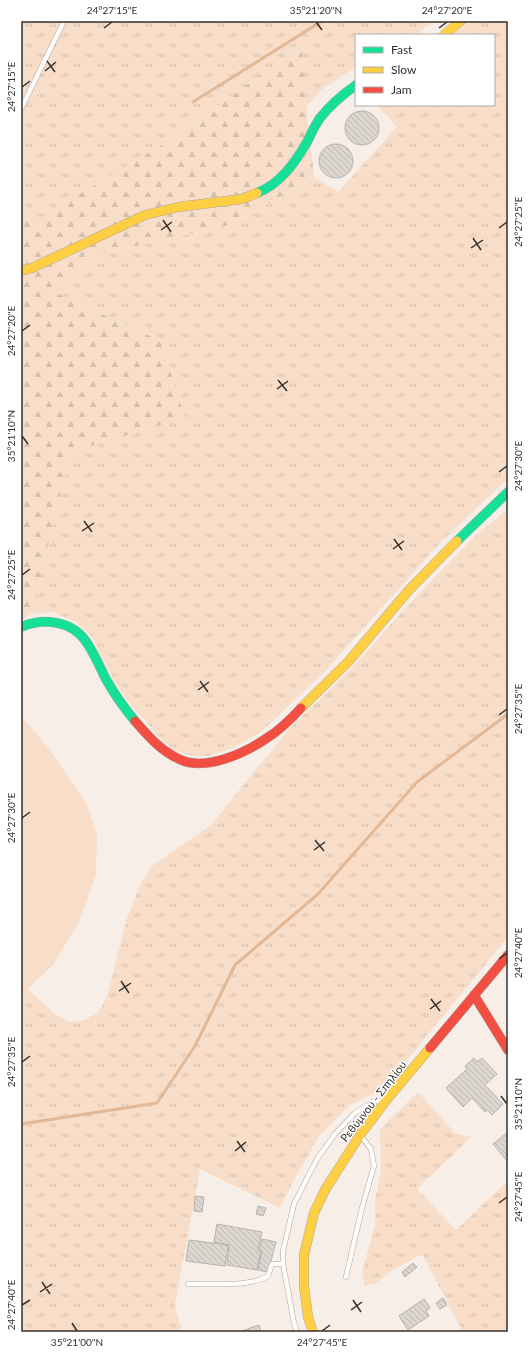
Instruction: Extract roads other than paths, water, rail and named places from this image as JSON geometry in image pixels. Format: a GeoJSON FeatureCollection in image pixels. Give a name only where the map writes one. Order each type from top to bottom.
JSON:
{"type":"FeatureCollection","features":[{"type":"Feature","properties":{"kind":"street"},"geometry":{"type":"LineString","coordinates":[[445,34],[461,21]]}},
{"type":"Feature","properties":{"kind":"street"},"geometry":{"type":"LineString","coordinates":[[21,271],[32,268],[145,215],[178,207],[242,199],[260,192],[276,183],[289,170],[302,151],[319,119],[335,100],[355,86]]}},
{"type":"Feature","properties":{"kind":"street"},"geometry":{"type":"LineString","coordinates":[[21,627],[30,623],[56,622],[73,629],[85,640],[108,683],[125,709],[149,737],[166,752],[180,760],[194,763],[212,764],[247,750],[268,738],[283,726],[348,662],[409,590],[466,531],[508,492]]}},
{"type":"Feature","properties":{"kind":"street","name":"Ρεθύμνου - Σπηλίου"},"geometry":{"type":"LineString","coordinates":[[313,1332],[308,1317],[304,1286],[304,1255],[314,1213],[325,1190],[360,1135],[388,1098],[508,955]]}},
{"type":"Feature","properties":{"kind":"street"},"geometry":{"type":"LineString","coordinates":[[474,995],[508,1050]]}},
{"type":"Feature","properties":{"kind":"lane"},"geometry":{"type":"LineString","coordinates":[[21,109],[64,21]]}},
{"type":"Feature","properties":{"kind":"lane"},"geometry":{"type":"LineString","coordinates":[[297,1332],[283,1264],[284,1251],[294,1204],[317,1160],[335,1134],[355,1113],[374,1102],[388,1098]]}},
{"type":"Feature","properties":{"kind":"lane"},"geometry":{"type":"LineString","coordinates":[[346,1277],[362,1208],[374,1166],[371,1149],[360,1135]]}},
{"type":"Feature","properties":{"kind":"lane"},"geometry":{"type":"LineString","coordinates":[[188,1284],[261,1281],[268,1276],[272,1264],[283,1264]]}},
{"type":"Feature","properties":{"kind":"waterway"},"geometry":{"type":"LineString","coordinates":[[193,102],[322,21]]}},
{"type":"Feature","properties":{"kind":"waterway"},"geometry":{"type":"LineString","coordinates":[[21,1124],[157,1103],[195,1046],[235,965],[318,894],[417,782],[508,714]]}}]}
